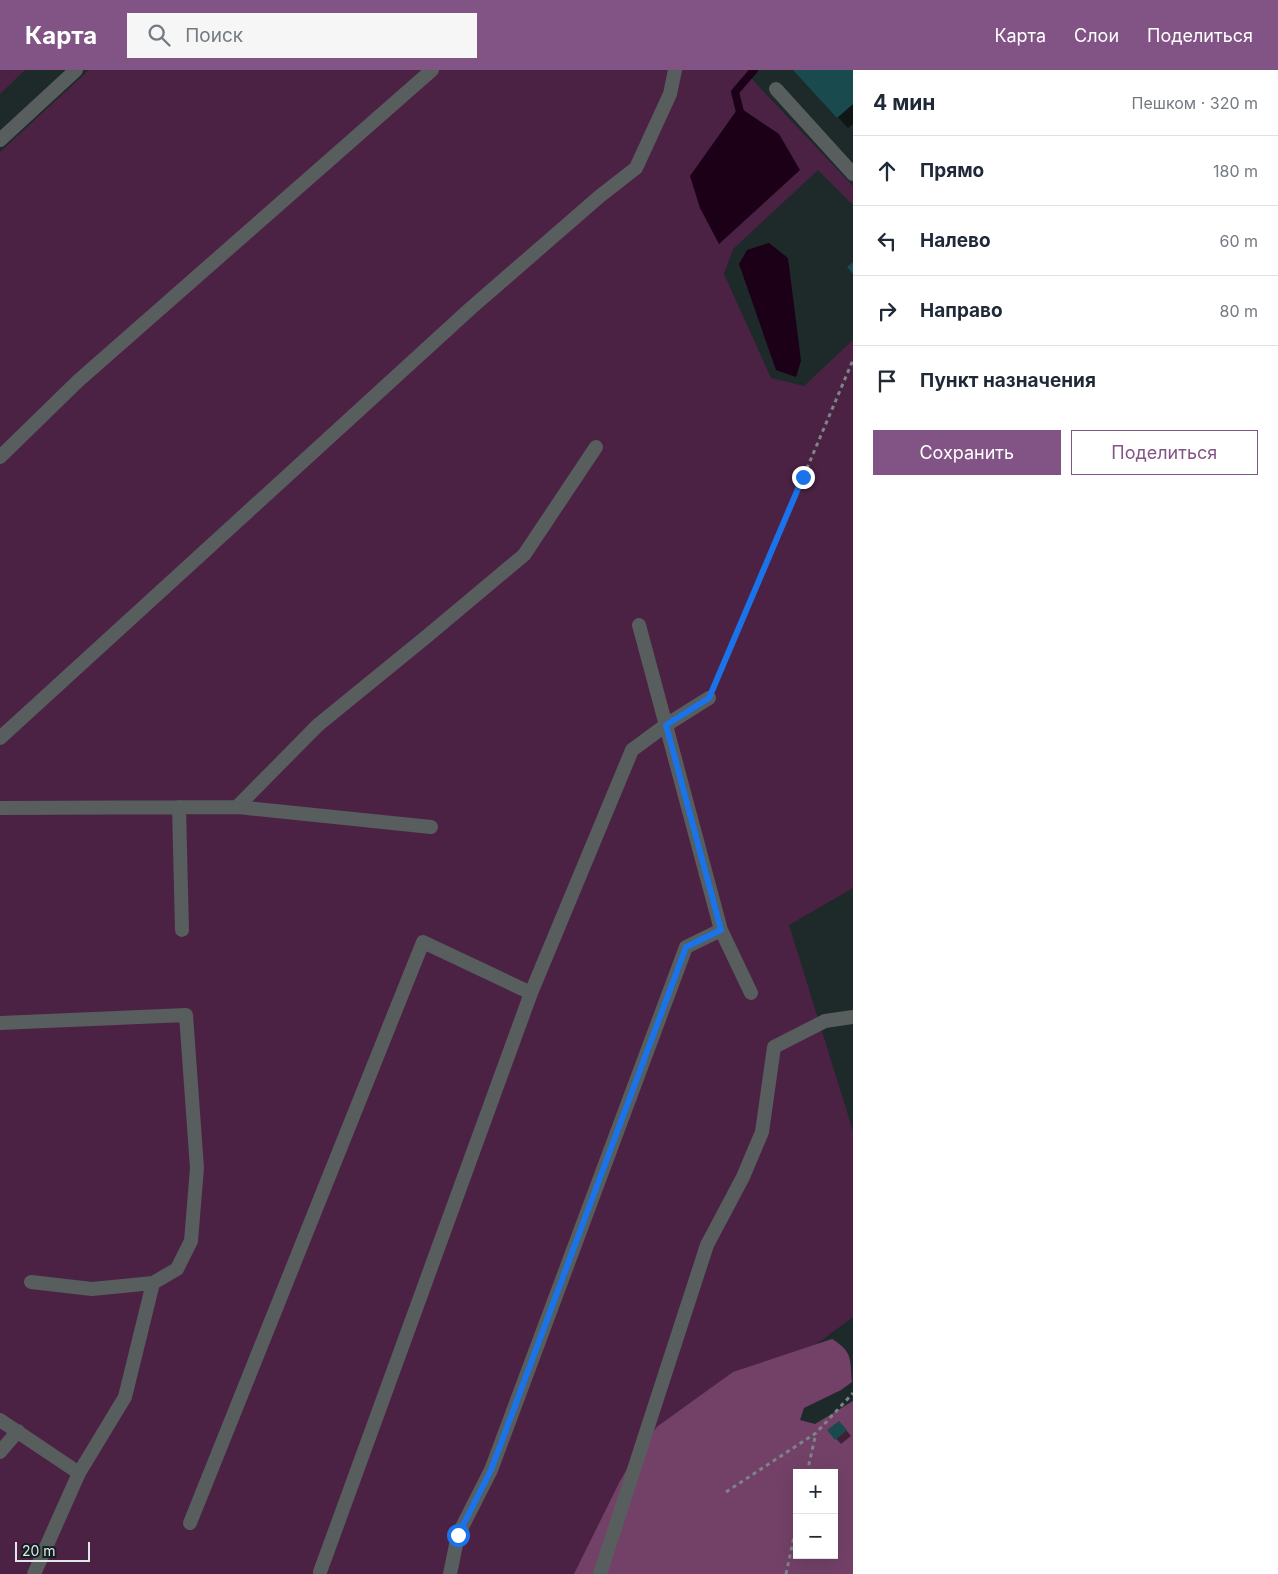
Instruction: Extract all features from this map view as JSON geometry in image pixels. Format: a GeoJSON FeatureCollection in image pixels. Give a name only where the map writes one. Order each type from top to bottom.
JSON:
{"type":"FeatureCollection","features":[{"type":"Feature","properties":{"kind":"street"},"geometry":{"type":"LineString","coordinates":[[0,140],[76,70]]}},
{"type":"Feature","properties":{"kind":"street"},"geometry":{"type":"LineString","coordinates":[[0,457],[86,374],[432,70]]}},
{"type":"Feature","properties":{"kind":"street"},"geometry":{"type":"LineString","coordinates":[[0,738],[471,308],[600,196],[636,168],[670,94],[675,70]]}},
{"type":"Feature","properties":{"kind":"street"},"geometry":{"type":"LineString","coordinates":[[776,89],[853,174]]}},
{"type":"Feature","properties":{"kind":"street"},"geometry":{"type":"LineString","coordinates":[[237,807],[318,724],[524,555],[596,447]]}},
{"type":"Feature","properties":{"kind":"street"},"geometry":{"type":"LineString","coordinates":[[639,625],[721,930],[751,993]]}},
{"type":"Feature","properties":{"kind":"street"},"geometry":{"type":"LineString","coordinates":[[320,1572],[531,993],[632,750],[666,725],[709,698]]}},
{"type":"Feature","properties":{"kind":"street"},"geometry":{"type":"LineString","coordinates":[[179,807],[182,930]]}},
{"type":"Feature","properties":{"kind":"street"},"geometry":{"type":"LineString","coordinates":[[0,808],[237,807],[430,827]]}},
{"type":"Feature","properties":{"kind":"street"},"geometry":{"type":"LineString","coordinates":[[450,1574],[458,1535],[491,1470],[686,947],[721,930]]}},
{"type":"Feature","properties":{"kind":"street"},"geometry":{"type":"LineString","coordinates":[[190,1523],[423,942],[531,993]]}},
{"type":"Feature","properties":{"kind":"street"},"geometry":{"type":"LineString","coordinates":[[0,1023],[186,1015],[197,1168],[191,1241],[177,1269],[153,1283],[92,1289],[31,1282]]}},
{"type":"Feature","properties":{"kind":"street"},"geometry":{"type":"LineString","coordinates":[[600,1574],[708,1245],[743,1177],[762,1132],[774,1047],[825,1021],[853,1017]]}},
{"type":"Feature","properties":{"kind":"street"},"geometry":{"type":"LineString","coordinates":[[34,1574],[79,1473],[124,1396],[153,1283]]}},
{"type":"Feature","properties":{"kind":"street"},"geometry":{"type":"LineString","coordinates":[[0,1420],[79,1473]]}},
{"type":"Feature","properties":{"kind":"street"},"geometry":{"type":"LineString","coordinates":[[0,1452],[18,1431]]}},
{"type":"Feature","properties":{"kind":"path"},"geometry":{"type":"LineString","coordinates":[[709,698],[853,360]]}},
{"type":"Feature","properties":{"kind":"path"},"geometry":{"type":"LineString","coordinates":[[726,1492],[816,1433],[853,1393]]}},
{"type":"Feature","properties":{"kind":"path"},"geometry":{"type":"LineString","coordinates":[[808,1469],[816,1433]]}},
{"type":"Feature","properties":{"kind":"path"},"geometry":{"type":"LineString","coordinates":[[786,1574],[793,1542]]}},
{"type":"Feature","properties":{"kind":"shaded area"},"geometry":{"type":"Polygon","coordinates":[[[0,70],[25,70],[0,94],[0,70]]]}},
{"type":"Feature","properties":{"kind":"shaded area"},"geometry":{"type":"Polygon","coordinates":[[[89,70],[749,70],[747,73],[760,88],[853,186],[853,205],[818,170],[733,249],[724,274],[771,378],[804,386],[853,340],[853,888],[789,925],[853,1131],[853,1317],[687,1440],[623,1574],[0,1574],[0,152],[89,70]]]}},
{"type":"Feature","properties":{"kind":"shaded area"},"geometry":{"type":"Polygon","coordinates":[[[739,107],[779,134],[800,170],[719,244],[700,208],[690,176],[739,107]]]}},
{"type":"Feature","properties":{"kind":"shaded area"},"geometry":{"type":"Polygon","coordinates":[[[769,243],[788,258],[801,361],[796,377],[776,370],[739,264],[747,250],[769,243]]]}},
{"type":"Feature","properties":{"kind":"shaded area"},"geometry":{"type":"Polygon","coordinates":[[[832,1339],[839,1344],[844,1348],[849,1357],[852,1382],[841,1390],[804,1408],[800,1420],[815,1424],[853,1401],[853,1574],[574,1574],[620,1481],[641,1445],[658,1426],[733,1372],[832,1339]]]}},
{"type":"Feature","properties":{"kind":"building"},"geometry":{"type":"Polygon","coordinates":[[[793,70],[853,70],[853,104],[837,118],[793,70]]]}},
{"type":"Feature","properties":{"kind":"building"},"geometry":{"type":"Polygon","coordinates":[[[853,262],[853,274],[847,267],[853,262]]]}},
{"type":"Feature","properties":{"kind":"building"},"geometry":{"type":"Polygon","coordinates":[[[839,1421],[847,1430],[835,1440],[827,1430],[839,1421]]]}},
{"type":"Feature","properties":{"kind":"waterway"},"geometry":{"type":"LineString","coordinates":[[741,116],[735,92],[754,70]]}},
{"type":"Feature","properties":{"kind":"route"},"geometry":{"type":"LineString","coordinates":[[458,1535],[491,1470],[686,947],[721,930],[666,725],[709,698],[803,477]]}}]}
